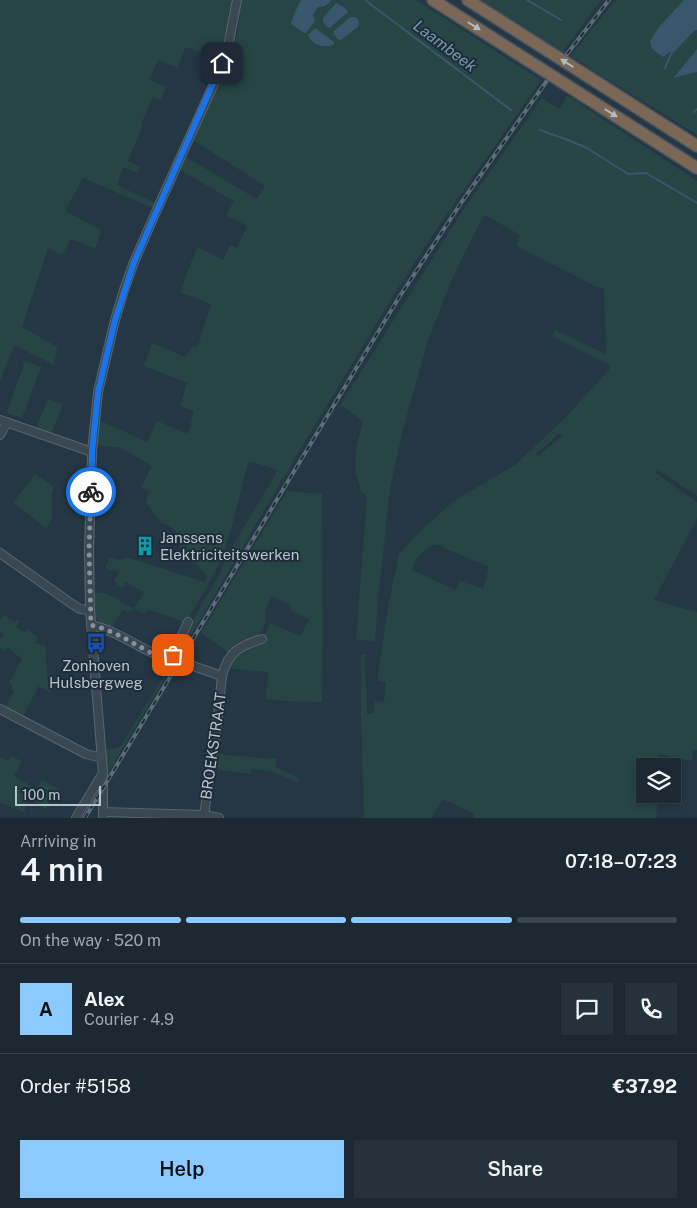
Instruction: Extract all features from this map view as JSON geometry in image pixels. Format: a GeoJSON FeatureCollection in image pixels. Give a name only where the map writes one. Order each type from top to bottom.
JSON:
{"type":"FeatureCollection","features":[{"type":"Feature","properties":{"kind":"highway"},"geometry":{"type":"LineString","coordinates":[[433,0],[697,168]]}},
{"type":"Feature","properties":{"kind":"highway"},"geometry":{"type":"LineString","coordinates":[[468,0],[697,146]]}},
{"type":"Feature","properties":{"kind":"street"},"geometry":{"type":"LineString","coordinates":[[219,818],[204,815],[103,815],[103,773],[90,610],[89,550],[92,452],[98,392],[115,320],[134,262],[216,79],[228,47],[237,0]]}},
{"type":"Feature","properties":{"kind":"street"},"geometry":{"type":"LineString","coordinates":[[0,435],[3,421],[92,452]]}},
{"type":"Feature","properties":{"kind":"street"},"geometry":{"type":"LineString","coordinates":[[0,552],[72,604],[80,609],[90,610]]}},
{"type":"Feature","properties":{"kind":"street"},"geometry":{"type":"LineString","coordinates":[[91,625],[114,632],[166,660],[170,659],[173,655],[188,622]]}},
{"type":"Feature","properties":{"kind":"street","name":"BROEKSTRAAT"},"geometry":{"type":"LineString","coordinates":[[204,815],[224,666],[233,652],[262,639]]}},
{"type":"Feature","properties":{"kind":"street","name":"BROEKSTRAAT"},"geometry":{"type":"LineString","coordinates":[[184,663],[222,676]]}},
{"type":"Feature","properties":{"kind":"street"},"geometry":{"type":"LineString","coordinates":[[0,710],[86,754],[102,758]]}},
{"type":"Feature","properties":{"kind":"street"},"geometry":{"type":"LineString","coordinates":[[76,818],[103,773]]}},
{"type":"Feature","properties":{"kind":"green space"},"geometry":{"type":"Polygon","coordinates":[[[0,0],[233,0],[226,35],[218,58],[185,47],[178,68],[158,60],[149,80],[167,87],[160,100],[153,97],[140,126],[142,127],[128,161],[140,167],[138,173],[123,167],[117,185],[155,203],[153,208],[83,178],[65,211],[101,230],[95,249],[71,239],[62,255],[48,248],[22,327],[57,347],[54,365],[14,345],[0,381],[0,0]]]}},
{"type":"Feature","properties":{"kind":"green space"},"geometry":{"type":"Polygon","coordinates":[[[241,0],[301,0],[294,14],[313,15],[318,7],[327,6],[331,0],[416,0],[541,80],[440,224],[393,296],[106,776],[105,750],[120,747],[175,658],[188,628],[219,575],[228,554],[278,470],[249,461],[221,558],[186,623],[148,609],[145,614],[134,609],[144,592],[126,582],[122,588],[114,582],[119,572],[106,568],[110,558],[119,560],[126,557],[205,582],[207,576],[178,545],[179,535],[169,525],[161,523],[146,503],[149,491],[141,487],[152,466],[122,448],[97,445],[99,420],[147,442],[157,421],[188,434],[194,411],[180,406],[187,383],[144,366],[152,343],[185,357],[192,347],[198,346],[211,304],[180,292],[197,247],[223,260],[230,245],[237,248],[247,226],[226,215],[234,201],[180,170],[186,157],[257,199],[265,186],[193,140],[220,81],[237,35],[241,0]],[[336,3],[325,15],[324,25],[330,27],[346,10],[336,3]]]}},
{"type":"Feature","properties":{"kind":"green space"},"geometry":{"type":"Polygon","coordinates":[[[480,0],[601,0],[562,53],[480,0]]]}},
{"type":"Feature","properties":{"kind":"green space"},"geometry":{"type":"Polygon","coordinates":[[[616,0],[697,0],[697,49],[673,77],[697,72],[697,135],[570,56],[616,0]]]}},
{"type":"Feature","properties":{"kind":"green space"},"geometry":{"type":"Polygon","coordinates":[[[567,95],[697,181],[697,496],[658,470],[656,473],[697,502],[697,519],[654,600],[697,612],[697,750],[693,749],[692,761],[659,754],[659,758],[636,758],[636,803],[657,803],[656,818],[474,818],[475,814],[443,799],[431,818],[364,818],[361,654],[366,655],[367,714],[373,714],[375,701],[384,702],[386,682],[377,681],[388,607],[399,554],[419,532],[448,506],[515,465],[563,420],[609,370],[610,365],[552,336],[555,330],[606,354],[604,288],[597,287],[516,246],[520,235],[485,215],[450,284],[427,343],[402,433],[390,489],[375,641],[356,639],[367,496],[361,491],[355,470],[356,448],[363,421],[340,405],[463,210],[542,98],[560,109],[567,95]],[[559,433],[536,453],[538,456],[562,436],[559,433]],[[433,545],[420,555],[412,570],[456,590],[460,581],[483,589],[489,567],[442,547],[442,545],[433,545]]]}},
{"type":"Feature","properties":{"kind":"green space"},"geometry":{"type":"Polygon","coordinates":[[[25,361],[41,367],[22,418],[7,413],[25,361]]]}},
{"type":"Feature","properties":{"kind":"green space"},"geometry":{"type":"Polygon","coordinates":[[[48,399],[63,404],[51,435],[36,429],[48,399]]]}},
{"type":"Feature","properties":{"kind":"green space"},"geometry":{"type":"Polygon","coordinates":[[[34,473],[54,487],[52,494],[52,519],[46,528],[13,503],[34,473]]]}},
{"type":"Feature","properties":{"kind":"green space"},"geometry":{"type":"Polygon","coordinates":[[[287,491],[322,494],[322,702],[266,699],[268,672],[225,668],[229,655],[224,649],[201,633],[287,491]],[[272,596],[265,611],[266,621],[254,644],[266,642],[267,640],[264,635],[270,623],[301,636],[309,619],[290,610],[292,606],[272,596]]]}},
{"type":"Feature","properties":{"kind":"green space"},"geometry":{"type":"Polygon","coordinates":[[[94,592],[108,594],[134,609],[129,612],[122,611],[112,628],[98,620],[95,616],[94,592]]]}},
{"type":"Feature","properties":{"kind":"green space"},"geometry":{"type":"Polygon","coordinates":[[[4,615],[14,622],[20,621],[16,627],[25,633],[28,630],[37,636],[36,644],[45,645],[47,676],[51,693],[39,686],[22,718],[4,709],[14,692],[12,685],[9,683],[22,659],[7,647],[4,651],[0,648],[0,640],[4,634],[0,631],[0,620],[4,615]]]}},
{"type":"Feature","properties":{"kind":"green space"},"geometry":{"type":"Polygon","coordinates":[[[215,754],[276,759],[276,767],[299,778],[298,783],[270,771],[252,769],[251,774],[213,769],[215,754]]]}},
{"type":"Feature","properties":{"kind":"green space"},"geometry":{"type":"Polygon","coordinates":[[[11,756],[22,761],[14,776],[36,789],[42,779],[58,789],[46,809],[29,798],[24,812],[0,803],[0,757],[8,761],[11,756]]]}},
{"type":"Feature","properties":{"kind":"water"},"geometry":{"type":"Polygon","coordinates":[[[301,0],[331,0],[326,6],[318,7],[313,15],[315,21],[306,33],[291,24],[301,0]]]}},
{"type":"Feature","properties":{"kind":"water"},"geometry":{"type":"Polygon","coordinates":[[[684,0],[697,0],[697,30],[674,52],[670,52],[663,57],[652,49],[650,41],[659,27],[684,0]]]}},
{"type":"Feature","properties":{"kind":"water"},"geometry":{"type":"Polygon","coordinates":[[[336,3],[343,6],[348,12],[330,28],[325,25],[323,18],[336,3]]]}},
{"type":"Feature","properties":{"kind":"water"},"geometry":{"type":"Polygon","coordinates":[[[350,17],[356,17],[359,21],[358,27],[341,40],[337,39],[333,32],[350,17]]]}},
{"type":"Feature","properties":{"kind":"water"},"geometry":{"type":"Polygon","coordinates":[[[315,28],[334,42],[334,45],[322,46],[313,42],[308,35],[315,28]]]}},
{"type":"Feature","properties":{"kind":"water"},"geometry":{"type":"Polygon","coordinates":[[[697,49],[697,72],[673,78],[697,49]]]}},
{"type":"Feature","properties":{"kind":"waterway","name":"Laambeek"},"geometry":{"type":"LineString","coordinates":[[365,0],[511,110]]}},
{"type":"Feature","properties":{"kind":"waterway"},"geometry":{"type":"LineString","coordinates":[[527,0],[561,20]]}},
{"type":"Feature","properties":{"kind":"waterway"},"geometry":{"type":"LineString","coordinates":[[665,68],[672,52]]}},
{"type":"Feature","properties":{"kind":"waterway"},"geometry":{"type":"LineString","coordinates":[[694,112],[697,109]]}},
{"type":"Feature","properties":{"kind":"waterway","name":"Laambeek"},"geometry":{"type":"LineString","coordinates":[[540,130],[587,148],[628,174],[646,173],[697,203]]}},
{"type":"Feature","properties":{"kind":"railway"},"geometry":{"type":"LineString","coordinates":[[567,54],[609,0]]}},
{"type":"Feature","properties":{"kind":"railway"},"geometry":{"type":"LineString","coordinates":[[85,818],[398,299],[461,203],[546,82]]}},
{"type":"Feature","properties":{"kind":"way so far"},"geometry":{"type":"LineString","coordinates":[[91,492],[89,550],[91,625],[114,632],[166,660],[170,659],[173,655]]}},
{"type":"Feature","properties":{"kind":"place","name":"Janssens Elektriciteitswerken"},"geometry":{"type":"Point","coordinates":[145,546]}},
{"type":"Feature","properties":{"kind":"place","name":"Zonhoven Hulsbergweg"},"geometry":{"type":"Point","coordinates":[96,643]}},
{"type":"Feature","properties":{"kind":"route"},"geometry":{"type":"LineString","coordinates":[[91,492],[92,452],[98,392],[124,290],[134,262],[222,63]]}}]}
